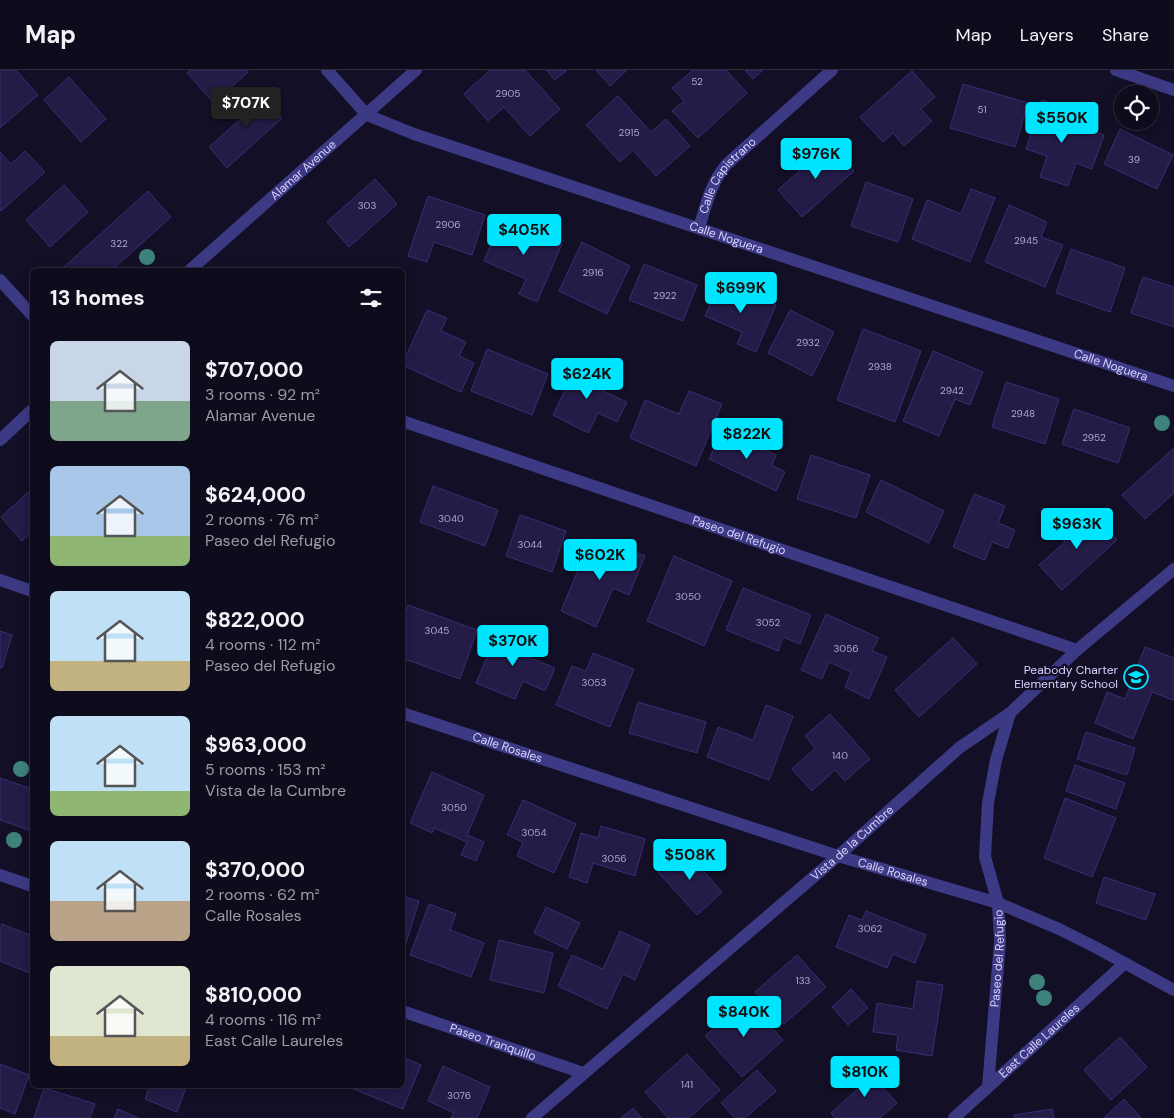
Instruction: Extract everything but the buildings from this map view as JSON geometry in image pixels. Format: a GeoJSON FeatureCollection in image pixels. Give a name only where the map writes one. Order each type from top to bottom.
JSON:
{"type":"FeatureCollection","features":[{"type":"Feature","properties":{"kind":"street"},"geometry":{"type":"LineString","coordinates":[[327,70],[367,115]]}},
{"type":"Feature","properties":{"kind":"street","name":"Alamar Avenue"},"geometry":{"type":"LineString","coordinates":[[192,268],[416,70]]}},
{"type":"Feature","properties":{"kind":"street","name":"Calle Capistrano"},"geometry":{"type":"LineString","coordinates":[[699,228],[712,188],[722,169],[832,70]]}},
{"type":"Feature","properties":{"kind":"street"},"geometry":{"type":"LineString","coordinates":[[1116,70],[1174,90]]}},
{"type":"Feature","properties":{"kind":"street","name":"Calle Noguera"},"geometry":{"type":"LineString","coordinates":[[367,115],[414,134],[1174,386]]}},
{"type":"Feature","properties":{"kind":"street"},"geometry":{"type":"LineString","coordinates":[[0,280],[30,314]]}},
{"type":"Feature","properties":{"kind":"street"},"geometry":{"type":"LineString","coordinates":[[0,440],[30,412]]}},
{"type":"Feature","properties":{"kind":"street","name":"Paseo del Refugio"},"geometry":{"type":"LineString","coordinates":[[405,422],[1077,650]]}},
{"type":"Feature","properties":{"kind":"street","name":"Vista de la Cumbre"},"geometry":{"type":"LineString","coordinates":[[532,1118],[838,856],[959,748],[1010,713],[1077,650],[1174,569]]}},
{"type":"Feature","properties":{"kind":"street"},"geometry":{"type":"LineString","coordinates":[[0,580],[30,590]]}},
{"type":"Feature","properties":{"kind":"street","name":"Paseo del Refugio"},"geometry":{"type":"LineString","coordinates":[[988,1087],[1000,942],[998,903],[985,857],[988,803],[996,760],[1010,713]]}},
{"type":"Feature","properties":{"kind":"street","name":"Calle Rosales"},"geometry":{"type":"LineString","coordinates":[[405,714],[838,856],[998,903],[1059,929],[1174,990]]}},
{"type":"Feature","properties":{"kind":"street"},"geometry":{"type":"LineString","coordinates":[[0,874],[30,885]]}},
{"type":"Feature","properties":{"kind":"street","name":"East Calle Laureles"},"geometry":{"type":"LineString","coordinates":[[954,1118],[1125,963]]}},
{"type":"Feature","properties":{"kind":"street","name":"Paseo Tranquillo"},"geometry":{"type":"LineString","coordinates":[[405,1012],[583,1073]]}},
{"type":"Feature","properties":{"kind":"place","name":"Peabody Charter Elementary School"},"geometry":{"type":"Point","coordinates":[1136,677]}}]}
